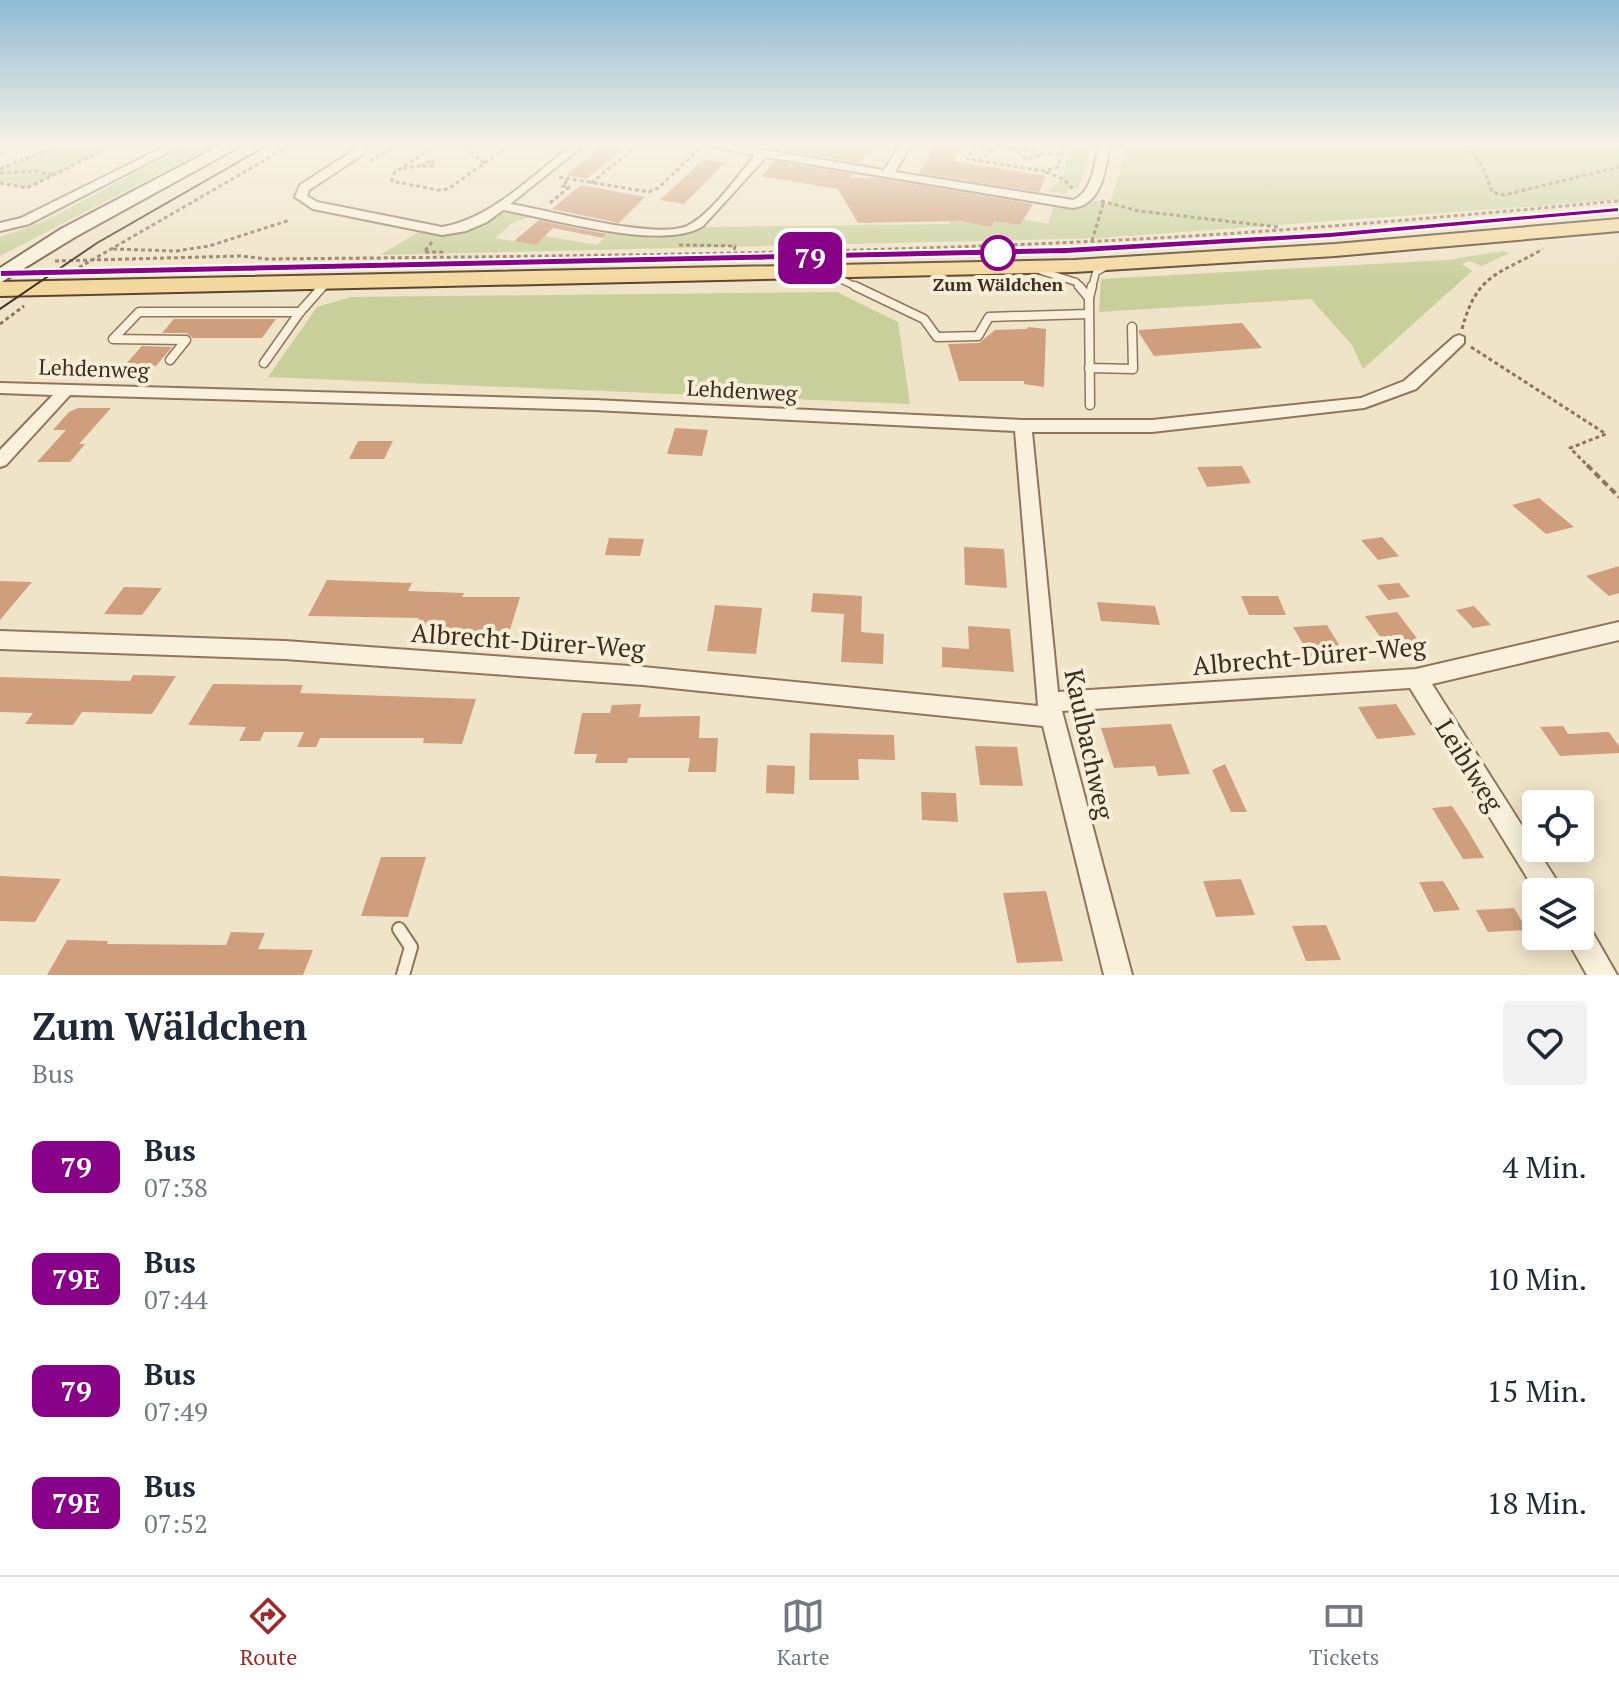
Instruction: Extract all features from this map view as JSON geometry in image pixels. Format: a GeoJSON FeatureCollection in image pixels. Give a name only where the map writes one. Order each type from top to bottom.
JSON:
{"type":"FeatureCollection","features":[{"type":"Feature","properties":{"kind":"main road"},"geometry":{"type":"LineString","coordinates":[[2,278],[68,233],[148,190]]}},
{"type":"Feature","properties":{"kind":"main road"},"geometry":{"type":"LineString","coordinates":[[2,278],[1051,251],[1235,242],[1619,210]]}},
{"type":"Feature","properties":{"kind":"main road"},"geometry":{"type":"LineString","coordinates":[[2,278],[326,283],[1023,268],[1350,249],[1619,225]]}},
{"type":"Feature","properties":{"kind":"street"},"geometry":{"type":"LineString","coordinates":[[2,227],[25,221],[86,190]]}},
{"type":"Feature","properties":{"kind":"street"},"geometry":{"type":"LineString","coordinates":[[303,190],[301,197],[313,205],[442,231],[472,224],[520,190]]}},
{"type":"Feature","properties":{"kind":"street"},"geometry":{"type":"LineString","coordinates":[[501,206],[651,232],[678,232],[690,229],[703,219],[729,190]]}},
{"type":"Feature","properties":{"kind":"street"},"geometry":{"type":"LineString","coordinates":[[982,190],[1053,202],[1083,200],[1087,190]]}},
{"type":"Feature","properties":{"kind":"street","name":"Lehdenweg"},"geometry":{"type":"LineString","coordinates":[[0,388],[594,405],[1023,426],[1152,426],[1364,403],[1410,385],[1459,340]]}},
{"type":"Feature","properties":{"kind":"street"},"geometry":{"type":"LineString","coordinates":[[0,461],[66,390]]}},
{"type":"Feature","properties":{"kind":"street","name":"Kaulbachweg"},"geometry":{"type":"LineString","coordinates":[[1023,426],[1049,710],[1118,975]]}},
{"type":"Feature","properties":{"kind":"street","name":"Albrecht-Dürer-Weg"},"geometry":{"type":"LineString","coordinates":[[0,640],[300,651],[1049,710],[1416,678],[1619,631]]}},
{"type":"Feature","properties":{"kind":"street","name":"Leiblweg"},"geometry":{"type":"LineString","coordinates":[[1416,678],[1542,878]]}},
{"type":"Feature","properties":{"kind":"street"},"geometry":{"type":"LineString","coordinates":[[1588,950],[1603,975]]}},
{"type":"Feature","properties":{"kind":"lane"},"geometry":{"type":"LineString","coordinates":[[1090,405],[1089,298],[1096,272],[1114,264]]}},
{"type":"Feature","properties":{"kind":"lane"},"geometry":{"type":"LineString","coordinates":[[1023,268],[1076,282],[1089,298]]}},
{"type":"Feature","properties":{"kind":"lane"},"geometry":{"type":"LineString","coordinates":[[827,273],[924,319],[937,337],[978,336],[989,317],[1088,314]]}},
{"type":"Feature","properties":{"kind":"lane"},"geometry":{"type":"LineString","coordinates":[[264,363],[300,312],[326,283]]}},
{"type":"Feature","properties":{"kind":"lane"},"geometry":{"type":"LineString","coordinates":[[170,360],[186,340],[113,339],[139,312],[300,312]]}},
{"type":"Feature","properties":{"kind":"lane"},"geometry":{"type":"LineString","coordinates":[[1089,368],[1133,369],[1132,327]]}},
{"type":"Feature","properties":{"kind":"lane"},"geometry":{"type":"LineString","coordinates":[[399,929],[411,947],[403,975]]}},
{"type":"Feature","properties":{"kind":"path"},"geometry":{"type":"LineString","coordinates":[[211,190],[89,260],[240,256],[268,259],[439,257],[1092,241],[1290,229],[1619,201]]}},
{"type":"Feature","properties":{"kind":"path"},"geometry":{"type":"LineString","coordinates":[[540,211],[565,190]]}},
{"type":"Feature","properties":{"kind":"path"},"geometry":{"type":"LineString","coordinates":[[634,190],[655,190]]}},
{"type":"Feature","properties":{"kind":"path"},"geometry":{"type":"LineString","coordinates":[[1074,190],[1083,200],[1139,211],[1290,229]]}},
{"type":"Feature","properties":{"kind":"path"},"geometry":{"type":"LineString","coordinates":[[1492,190],[1504,195],[1522,190]]}},
{"type":"Feature","properties":{"kind":"path"},"geometry":{"type":"LineString","coordinates":[[110,248],[176,251],[209,246],[290,220]]}},
{"type":"Feature","properties":{"kind":"path"},"geometry":{"type":"LineString","coordinates":[[439,257],[442,252],[424,252],[442,231]]}},
{"type":"Feature","properties":{"kind":"path"},"geometry":{"type":"LineString","coordinates":[[678,232],[674,245],[735,246],[734,251]]}},
{"type":"Feature","properties":{"kind":"path"},"geometry":{"type":"LineString","coordinates":[[1552,243],[1482,279],[1467,305],[1459,340],[1606,434],[1570,448],[1619,497]]}},
{"type":"Feature","properties":{"kind":"path"},"geometry":{"type":"LineString","coordinates":[[0,324],[30,301]]}},
{"type":"Feature","properties":{"kind":"green space"},"geometry":{"type":"Polygon","coordinates":[[[102,190],[127,190],[0,256],[0,237],[47,220],[102,190]]]}},
{"type":"Feature","properties":{"kind":"green space"},"geometry":{"type":"Polygon","coordinates":[[[1048,190],[1068,190],[1066,194],[1048,190]]]}},
{"type":"Feature","properties":{"kind":"green space"},"geometry":{"type":"Polygon","coordinates":[[[1114,190],[1619,190],[1619,200],[1100,238],[380,255],[420,231],[446,234],[499,212],[528,217],[511,224],[495,238],[536,245],[545,236],[597,245],[609,233],[654,238],[706,227],[949,224],[951,220],[991,227],[994,221],[1020,225],[1022,219],[1048,224],[1054,205],[1097,201],[1110,204],[1114,190]]]}},
{"type":"Feature","properties":{"kind":"green space"},"geometry":{"type":"Polygon","coordinates":[[[1503,251],[1509,253],[1482,266],[1469,261],[1462,264],[1472,271],[1363,369],[1352,345],[1311,299],[1099,312],[1101,279],[1447,260],[1503,251]]]}},
{"type":"Feature","properties":{"kind":"green space"},"geometry":{"type":"Polygon","coordinates":[[[837,292],[898,322],[910,404],[268,377],[317,307],[351,297],[837,292]]]}},
{"type":"Feature","properties":{"kind":"building"},"geometry":{"type":"Polygon","coordinates":[[[574,190],[610,190],[645,197],[619,223],[552,209],[574,190]]]}},
{"type":"Feature","properties":{"kind":"building"},"geometry":{"type":"Polygon","coordinates":[[[670,190],[698,190],[684,204],[660,200],[670,190]]]}},
{"type":"Feature","properties":{"kind":"building"},"geometry":{"type":"Polygon","coordinates":[[[839,190],[952,190],[1033,204],[1020,225],[994,221],[991,227],[959,221],[858,223],[839,190]]]}},
{"type":"Feature","properties":{"kind":"building"},"geometry":{"type":"Polygon","coordinates":[[[539,220],[607,234],[603,238],[553,228],[536,245],[514,241],[539,220]]]}},
{"type":"Feature","properties":{"kind":"building"},"geometry":{"type":"Polygon","coordinates":[[[174,319],[276,319],[262,338],[193,338],[187,333],[162,333],[174,319]]]}},
{"type":"Feature","properties":{"kind":"building"},"geometry":{"type":"Polygon","coordinates":[[[1242,323],[1262,348],[1154,356],[1139,333],[1139,330],[1242,323]]]}},
{"type":"Feature","properties":{"kind":"building"},"geometry":{"type":"Polygon","coordinates":[[[1046,329],[1044,387],[1024,384],[1024,381],[959,381],[948,344],[979,343],[995,330],[1046,329]]]}},
{"type":"Feature","properties":{"kind":"building"},"geometry":{"type":"Polygon","coordinates":[[[142,346],[172,347],[156,366],[124,366],[142,346]]]}},
{"type":"Feature","properties":{"kind":"building"},"geometry":{"type":"Polygon","coordinates":[[[78,408],[111,408],[79,444],[85,444],[70,462],[37,462],[66,430],[53,430],[69,412],[78,408]]]}},
{"type":"Feature","properties":{"kind":"building"},"geometry":{"type":"Polygon","coordinates":[[[675,428],[708,430],[702,456],[667,454],[675,428]]]}},
{"type":"Feature","properties":{"kind":"building"},"geometry":{"type":"Polygon","coordinates":[[[358,441],[393,441],[384,459],[349,459],[358,441]]]}},
{"type":"Feature","properties":{"kind":"building"},"geometry":{"type":"Polygon","coordinates":[[[1242,466],[1251,483],[1207,487],[1197,467],[1242,466]]]}},
{"type":"Feature","properties":{"kind":"building"},"geometry":{"type":"Polygon","coordinates":[[[1539,498],[1574,527],[1546,534],[1512,505],[1539,498]]]}},
{"type":"Feature","properties":{"kind":"building"},"geometry":{"type":"Polygon","coordinates":[[[1382,537],[1399,556],[1378,560],[1361,540],[1382,537]]]}},
{"type":"Feature","properties":{"kind":"building"},"geometry":{"type":"Polygon","coordinates":[[[609,538],[644,539],[640,556],[605,555],[609,538]]]}},
{"type":"Feature","properties":{"kind":"building"},"geometry":{"type":"Polygon","coordinates":[[[964,547],[1004,549],[1007,588],[965,585],[964,547]]]}},
{"type":"Feature","properties":{"kind":"building"},"geometry":{"type":"Polygon","coordinates":[[[1619,566],[1619,593],[1609,596],[1586,576],[1619,566]]]}},
{"type":"Feature","properties":{"kind":"building"},"geometry":{"type":"Polygon","coordinates":[[[327,580],[412,583],[408,591],[464,593],[462,597],[520,597],[509,633],[415,627],[419,618],[308,616],[327,580]]]}},
{"type":"Feature","properties":{"kind":"building"},"geometry":{"type":"Polygon","coordinates":[[[0,581],[32,582],[0,620],[0,581]]]}},
{"type":"Feature","properties":{"kind":"building"},"geometry":{"type":"Polygon","coordinates":[[[1399,583],[1410,597],[1388,600],[1377,585],[1399,583]]]}},
{"type":"Feature","properties":{"kind":"building"},"geometry":{"type":"Polygon","coordinates":[[[124,587],[162,588],[142,615],[104,614],[124,587]]]}},
{"type":"Feature","properties":{"kind":"building"},"geometry":{"type":"Polygon","coordinates":[[[813,593],[862,596],[861,632],[884,634],[883,664],[841,662],[844,614],[811,612],[813,593]]]}},
{"type":"Feature","properties":{"kind":"building"},"geometry":{"type":"Polygon","coordinates":[[[1241,596],[1278,596],[1286,615],[1249,615],[1241,596]]]}},
{"type":"Feature","properties":{"kind":"building"},"geometry":{"type":"Polygon","coordinates":[[[1097,602],[1155,606],[1160,625],[1101,621],[1097,602]]]}},
{"type":"Feature","properties":{"kind":"building"},"geometry":{"type":"Polygon","coordinates":[[[715,605],[762,608],[756,654],[707,651],[715,605]]]}},
{"type":"Feature","properties":{"kind":"building"},"geometry":{"type":"Polygon","coordinates":[[[1474,606],[1491,625],[1473,628],[1456,610],[1474,606]]]}},
{"type":"Feature","properties":{"kind":"building"},"geometry":{"type":"Polygon","coordinates":[[[1397,612],[1419,641],[1387,646],[1365,616],[1397,612]]]}},
{"type":"Feature","properties":{"kind":"building"},"geometry":{"type":"Polygon","coordinates":[[[1327,625],[1344,653],[1310,656],[1293,627],[1327,625]]]}},
{"type":"Feature","properties":{"kind":"building"},"geometry":{"type":"Polygon","coordinates":[[[968,626],[1010,629],[1014,672],[942,667],[942,647],[969,649],[968,626]]]}},
{"type":"Feature","properties":{"kind":"building"},"geometry":{"type":"Polygon","coordinates":[[[133,675],[176,676],[152,714],[82,712],[73,725],[25,724],[33,713],[0,712],[0,677],[130,681],[133,675]]]}},
{"type":"Feature","properties":{"kind":"building"},"geometry":{"type":"Polygon","coordinates":[[[213,684],[303,685],[300,693],[476,699],[462,744],[423,743],[424,738],[320,738],[316,747],[297,747],[304,732],[264,732],[260,741],[239,741],[246,727],[188,725],[213,684]]]}},
{"type":"Feature","properties":{"kind":"building"},"geometry":{"type":"Polygon","coordinates":[[[641,704],[639,717],[700,716],[699,738],[718,738],[716,772],[688,772],[690,758],[628,758],[627,763],[595,763],[597,754],[574,754],[582,713],[610,713],[612,705],[641,704]]]}},
{"type":"Feature","properties":{"kind":"building"},"geometry":{"type":"Polygon","coordinates":[[[1396,704],[1416,735],[1377,739],[1358,707],[1396,704]]]}},
{"type":"Feature","properties":{"kind":"building"},"geometry":{"type":"Polygon","coordinates":[[[1171,724],[1190,774],[1158,776],[1155,766],[1114,768],[1101,728],[1171,724]]]}},
{"type":"Feature","properties":{"kind":"building"},"geometry":{"type":"Polygon","coordinates":[[[1563,726],[1568,734],[1609,732],[1619,746],[1619,753],[1560,756],[1540,727],[1563,726]]]}},
{"type":"Feature","properties":{"kind":"building"},"geometry":{"type":"Polygon","coordinates":[[[810,733],[894,735],[895,760],[858,759],[859,780],[809,780],[810,733]]]}},
{"type":"Feature","properties":{"kind":"building"},"geometry":{"type":"Polygon","coordinates":[[[975,746],[1017,747],[1023,786],[980,785],[975,746]]]}},
{"type":"Feature","properties":{"kind":"building"},"geometry":{"type":"Polygon","coordinates":[[[1225,764],[1247,812],[1231,812],[1212,770],[1225,764]]]}},
{"type":"Feature","properties":{"kind":"building"},"geometry":{"type":"Polygon","coordinates":[[[767,765],[795,766],[794,794],[766,793],[767,765]]]}},
{"type":"Feature","properties":{"kind":"building"},"geometry":{"type":"Polygon","coordinates":[[[921,792],[956,793],[958,822],[922,820],[921,792]]]}},
{"type":"Feature","properties":{"kind":"building"},"geometry":{"type":"Polygon","coordinates":[[[1452,806],[1484,858],[1463,859],[1432,808],[1452,806]]]}},
{"type":"Feature","properties":{"kind":"building"},"geometry":{"type":"Polygon","coordinates":[[[381,857],[426,857],[408,917],[361,916],[381,857]]]}},
{"type":"Feature","properties":{"kind":"building"},"geometry":{"type":"Polygon","coordinates":[[[0,876],[61,879],[35,922],[0,921],[0,876]]]}},
{"type":"Feature","properties":{"kind":"building"},"geometry":{"type":"Polygon","coordinates":[[[1241,879],[1255,915],[1216,917],[1203,881],[1241,879]]]}},
{"type":"Feature","properties":{"kind":"building"},"geometry":{"type":"Polygon","coordinates":[[[1443,881],[1460,910],[1434,912],[1419,882],[1443,881]]]}},
{"type":"Feature","properties":{"kind":"building"},"geometry":{"type":"Polygon","coordinates":[[[1046,891],[1063,961],[1017,963],[1003,893],[1046,891]]]}},
{"type":"Feature","properties":{"kind":"building"},"geometry":{"type":"Polygon","coordinates":[[[1514,908],[1522,922],[1522,930],[1488,932],[1476,910],[1514,908]]]}},
{"type":"Feature","properties":{"kind":"building"},"geometry":{"type":"Polygon","coordinates":[[[1326,925],[1341,960],[1306,961],[1292,926],[1326,925]]]}},
{"type":"Feature","properties":{"kind":"building"},"geometry":{"type":"Polygon","coordinates":[[[231,932],[265,933],[258,949],[313,950],[303,975],[47,975],[67,940],[108,941],[107,944],[226,945],[231,932]]]}},
{"type":"Feature","properties":{"kind":"tram line"},"geometry":{"type":"LineString","coordinates":[[0,309],[97,243],[189,190]]}},
{"type":"Feature","properties":{"kind":"bus line","name":"79"},"geometry":{"type":"LineString","coordinates":[[0,273],[1066,251],[1413,229],[1619,210]]}},
{"type":"Feature","properties":{"kind":"place","name":"Zum Wäldchen"},"geometry":{"type":"Point","coordinates":[998,253]}}]}
